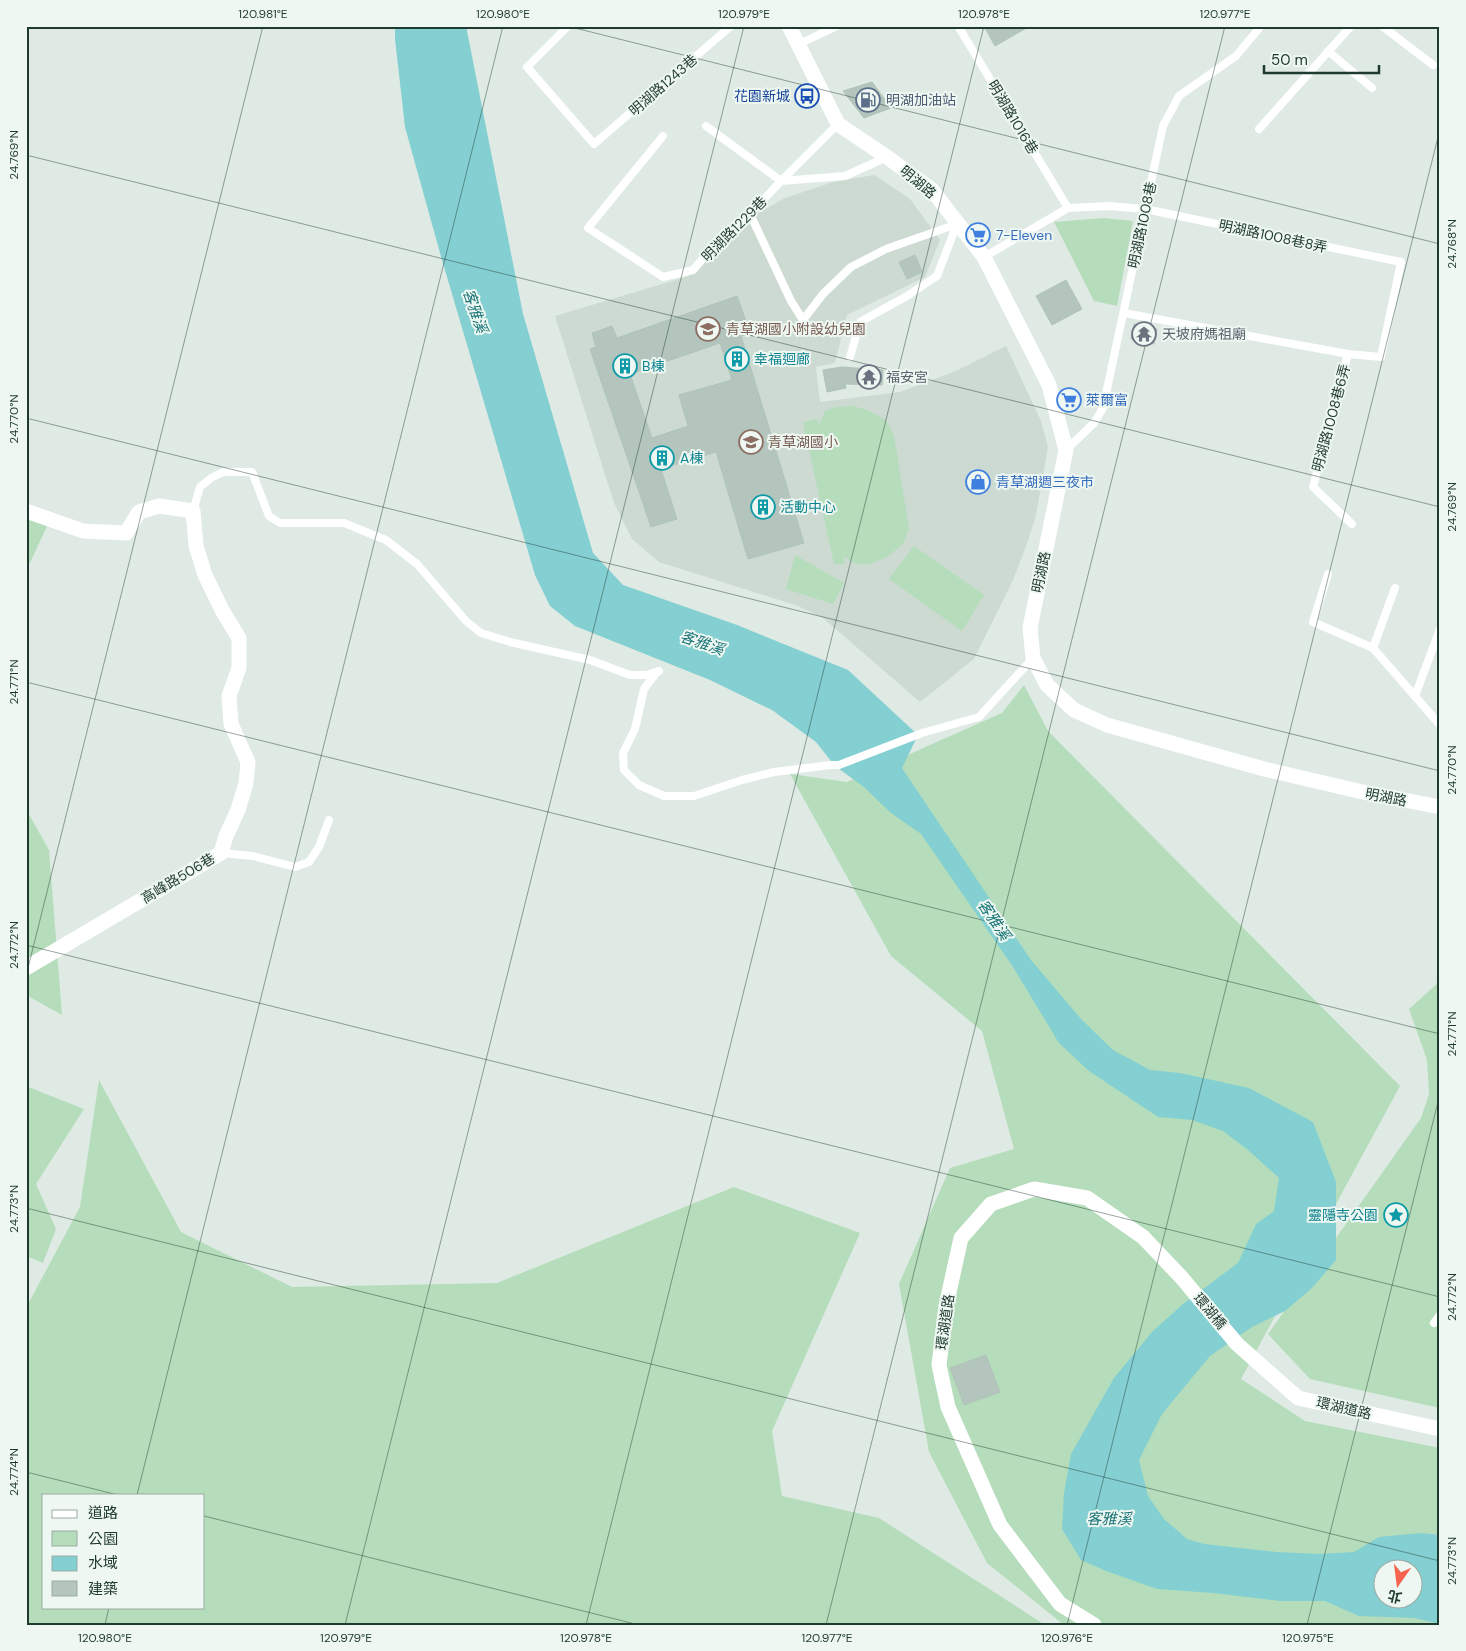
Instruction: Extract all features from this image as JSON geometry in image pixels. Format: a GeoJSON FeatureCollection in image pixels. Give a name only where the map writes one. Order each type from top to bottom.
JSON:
{"type":"FeatureCollection","features":[{"type":"Feature","properties":{"kind":"street","name":"明湖路"},"geometry":{"type":"LineString","coordinates":[[789,26],[838,124],[932,190],[984,257],[1049,385],[1066,450],[1030,628],[1033,658],[1047,686],[1074,710],[1107,725],[1264,769],[1358,791],[1440,807]]}},
{"type":"Feature","properties":{"kind":"street"},"geometry":{"type":"LineString","coordinates":[[26,511],[83,532],[126,533],[139,512],[159,506],[193,511]]}},
{"type":"Feature","properties":{"kind":"street","name":"高峰路506巷"},"geometry":{"type":"LineString","coordinates":[[26,968],[221,853],[226,836],[238,810],[246,783],[248,762],[231,724],[229,696],[238,668],[239,638],[206,575],[196,546],[193,511]]}},
{"type":"Feature","properties":{"kind":"street","name":"環湖道路"},"geometry":{"type":"LineString","coordinates":[[1094,1625],[1060,1604],[1000,1525],[948,1407],[939,1365],[946,1306],[961,1238],[991,1204],[1034,1189],[1087,1198],[1142,1237],[1182,1278]]}},
{"type":"Feature","properties":{"kind":"street","name":"環湖橋"},"geometry":{"type":"LineString","coordinates":[[1182,1278],[1237,1344]]}},
{"type":"Feature","properties":{"kind":"street","name":"環湖道路"},"geometry":{"type":"LineString","coordinates":[[1237,1344],[1298,1398],[1440,1429]]}},
{"type":"Feature","properties":{"kind":"lane","name":"明湖路1243巷"},"geometry":{"type":"LineString","coordinates":[[568,26],[527,67],[594,144],[731,26]]}},
{"type":"Feature","properties":{"kind":"lane"},"geometry":{"type":"LineString","coordinates":[[797,45],[837,26]]}},
{"type":"Feature","properties":{"kind":"lane","name":"明湖路1016巷"},"geometry":{"type":"LineString","coordinates":[[958,26],[1068,208]]}},
{"type":"Feature","properties":{"kind":"lane","name":"明湖路1008巷"},"geometry":{"type":"LineString","coordinates":[[1066,450],[1094,423],[1103,408],[1163,126],[1179,96],[1236,56],[1260,26]]}},
{"type":"Feature","properties":{"kind":"lane"},"geometry":{"type":"LineString","coordinates":[[1259,129],[1351,26]]}},
{"type":"Feature","properties":{"kind":"lane"},"geometry":{"type":"LineString","coordinates":[[1382,26],[1433,65]]}},
{"type":"Feature","properties":{"kind":"lane"},"geometry":{"type":"LineString","coordinates":[[1328,51],[1372,88]]}},
{"type":"Feature","properties":{"kind":"lane"},"geometry":{"type":"LineString","coordinates":[[781,181],[838,124]]}},
{"type":"Feature","properties":{"kind":"lane"},"geometry":{"type":"LineString","coordinates":[[706,126],[781,181],[845,176],[887,157]]}},
{"type":"Feature","properties":{"kind":"lane","name":"明湖路1229巷"},"geometry":{"type":"LineString","coordinates":[[663,136],[588,228],[663,276],[693,270],[722,237],[750,214],[781,181]]}},
{"type":"Feature","properties":{"kind":"lane"},"geometry":{"type":"LineString","coordinates":[[984,257],[1068,208],[1109,206],[1145,209]]}},
{"type":"Feature","properties":{"kind":"lane","name":"明湖路1008巷8弄"},"geometry":{"type":"LineString","coordinates":[[1145,209],[1401,262],[1381,357]]}},
{"type":"Feature","properties":{"kind":"lane"},"geometry":{"type":"LineString","coordinates":[[750,214],[791,301],[804,320],[823,294],[851,267],[886,248],[957,224]]}},
{"type":"Feature","properties":{"kind":"lane"},"geometry":{"type":"LineString","coordinates":[[850,357],[860,322],[907,296],[937,276],[957,224]]}},
{"type":"Feature","properties":{"kind":"lane","name":"明湖路1008巷6弄"},"geometry":{"type":"LineString","coordinates":[[1124,313],[1348,354],[1381,357]]}},
{"type":"Feature","properties":{"kind":"lane","name":"明湖路1008巷6弄"},"geometry":{"type":"LineString","coordinates":[[1348,354],[1313,487],[1352,524]]}},
{"type":"Feature","properties":{"kind":"lane"},"geometry":{"type":"LineString","coordinates":[[193,511],[200,488],[211,478],[223,472],[252,472],[269,516],[280,523],[344,523],[386,540],[417,564],[466,621],[481,633],[510,642],[590,660],[630,674],[646,676],[658,671],[644,689],[635,729],[623,753],[624,770],[639,785],[664,796],[694,796],[742,780],[774,772],[839,765],[922,734],[980,716],[1033,658]]}},
{"type":"Feature","properties":{"kind":"lane"},"geometry":{"type":"LineString","coordinates":[[1328,574],[1314,622],[1373,648],[1440,725]]}},
{"type":"Feature","properties":{"kind":"lane"},"geometry":{"type":"LineString","coordinates":[[1373,648],[1395,588]]}},
{"type":"Feature","properties":{"kind":"lane"},"geometry":{"type":"LineString","coordinates":[[1416,696],[1440,628]]}},
{"type":"Feature","properties":{"kind":"lane"},"geometry":{"type":"LineString","coordinates":[[221,853],[253,856],[295,867],[309,862],[319,847],[328,820]]}},
{"type":"Feature","properties":{"kind":"lane"},"geometry":{"type":"LineString","coordinates":[[1434,1323],[1440,1315]]}},
{"type":"Feature","properties":{"kind":"shaded area","name":"青草湖國小"},"geometry":{"type":"Polygon","coordinates":[[[874,175],[910,199],[940,240],[925,277],[847,315],[835,363],[816,367],[820,402],[900,392],[956,371],[1006,346],[1041,421],[1048,447],[1036,515],[1027,544],[1013,580],[974,659],[920,702],[823,618],[798,606],[659,562],[632,539],[614,503],[555,316],[689,276],[755,215],[785,198],[833,182],[874,175]]]}},
{"type":"Feature","properties":{"kind":"green space"},"geometry":{"type":"Polygon","coordinates":[[[1103,218],[1133,221],[1117,306],[1094,301],[1054,222],[1103,218]]]}},
{"type":"Feature","properties":{"kind":"green space"},"geometry":{"type":"Polygon","coordinates":[[[853,406],[867,410],[886,420],[894,436],[909,528],[903,544],[887,557],[870,564],[856,564],[843,556],[845,564],[834,564],[803,422],[817,419],[819,425],[825,411],[836,407],[853,406]]]}},
{"type":"Feature","properties":{"kind":"green space"},"geometry":{"type":"Polygon","coordinates":[[[26,506],[50,520],[26,571],[26,506]]]}},
{"type":"Feature","properties":{"kind":"green space"},"geometry":{"type":"Polygon","coordinates":[[[914,546],[984,595],[962,631],[889,579],[914,546]]]}},
{"type":"Feature","properties":{"kind":"green space"},"geometry":{"type":"Polygon","coordinates":[[[795,555],[844,583],[833,604],[786,589],[795,555]]]}},
{"type":"Feature","properties":{"kind":"green space"},"geometry":{"type":"Polygon","coordinates":[[[1024,685],[1048,731],[1400,1086],[1241,1379],[1305,1421],[1440,1448],[1440,1625],[1064,1625],[987,1563],[929,1452],[899,1284],[950,1168],[1014,1149],[982,1031],[891,956],[790,774],[847,782],[1002,713],[1024,685]]]}},
{"type":"Feature","properties":{"kind":"green space"},"geometry":{"type":"Polygon","coordinates":[[[26,809],[49,850],[62,1015],[26,995],[26,809]]]}},
{"type":"Feature","properties":{"kind":"green space","name":"靈隱寺公園"},"geometry":{"type":"Polygon","coordinates":[[[1440,981],[1440,1408],[1310,1379],[1268,1334],[1421,1118],[1429,1094],[1427,1060],[1409,1009],[1440,981]]]}},
{"type":"Feature","properties":{"kind":"green space"},"geometry":{"type":"Polygon","coordinates":[[[99,1080],[181,1232],[292,1287],[497,1283],[734,1187],[860,1233],[772,1431],[782,1496],[879,1518],[1045,1625],[26,1625],[26,1308],[80,1207],[99,1080]]]}},
{"type":"Feature","properties":{"kind":"green space"},"geometry":{"type":"Polygon","coordinates":[[[26,1086],[84,1109],[36,1184],[56,1229],[43,1263],[26,1256],[26,1086]]]}},
{"type":"Feature","properties":{"kind":"water","name":"客雅溪"},"geometry":{"type":"Polygon","coordinates":[[[395,26],[466,26],[523,314],[593,553],[623,585],[737,625],[848,670],[918,735],[902,768],[1031,960],[1081,1019],[1113,1050],[1150,1070],[1180,1073],[1249,1088],[1313,1122],[1336,1182],[1336,1260],[1312,1288],[1285,1311],[1252,1327],[1210,1356],[1162,1414],[1139,1460],[1148,1496],[1164,1519],[1187,1539],[1204,1544],[1277,1552],[1320,1554],[1354,1552],[1379,1537],[1421,1533],[1440,1535],[1440,1624],[1414,1618],[1359,1616],[1325,1601],[1280,1601],[1157,1589],[1081,1560],[1062,1529],[1064,1493],[1071,1454],[1114,1378],[1152,1332],[1183,1304],[1238,1263],[1256,1224],[1274,1211],[1279,1178],[1248,1150],[1223,1131],[1192,1120],[1158,1117],[1089,1071],[1059,1043],[1013,967],[921,834],[891,813],[864,787],[835,766],[816,742],[772,710],[710,680],[575,626],[550,606],[535,575],[442,260],[405,127],[395,26]]]}},
{"type":"Feature","properties":{"kind":"building"},"geometry":{"type":"Polygon","coordinates":[[[984,26],[1030,26],[995,46],[984,26]]]}},
{"type":"Feature","properties":{"kind":"building","name":"明湖加油站"},"geometry":{"type":"Polygon","coordinates":[[[872,82],[891,108],[864,118],[843,91],[872,82]]]}},
{"type":"Feature","properties":{"kind":"building"},"geometry":{"type":"Polygon","coordinates":[[[915,255],[922,272],[907,279],[899,262],[915,255]]]}},
{"type":"Feature","properties":{"kind":"building"},"geometry":{"type":"Polygon","coordinates":[[[1066,280],[1082,309],[1052,325],[1036,296],[1066,280]]]}},
{"type":"Feature","properties":{"kind":"building"},"geometry":{"type":"Polygon","coordinates":[[[737,296],[750,333],[741,336],[804,543],[748,559],[716,452],[661,469],[677,519],[651,527],[590,349],[596,347],[592,333],[612,326],[617,338],[737,296]],[[720,343],[630,374],[652,438],[688,426],[679,395],[732,380],[720,343]]]}},
{"type":"Feature","properties":{"kind":"building","name":"天坡府媽祖廟"},"geometry":{"type":"Polygon","coordinates":[[[1134,324],[1157,329],[1154,344],[1131,339],[1134,324]]]}},
{"type":"Feature","properties":{"kind":"building"},"geometry":{"type":"Polygon","coordinates":[[[842,367],[883,370],[882,385],[845,384],[846,388],[827,392],[823,370],[842,367]]]}},
{"type":"Feature","properties":{"kind":"building"},"geometry":{"type":"Polygon","coordinates":[[[986,1355],[1000,1392],[964,1405],[950,1368],[986,1355]]]}},
{"type":"Feature","properties":{"kind":"place","name":"花園新城"},"geometry":{"type":"Point","coordinates":[807,96]}},
{"type":"Feature","properties":{"kind":"place","name":"明湖加油站"},"geometry":{"type":"Point","coordinates":[868,100]}},
{"type":"Feature","properties":{"kind":"place","name":"7-Eleven"},"geometry":{"type":"Point","coordinates":[978,235]}},
{"type":"Feature","properties":{"kind":"place","name":"青草湖國小附設幼兒園"},"geometry":{"type":"Point","coordinates":[708,329]}},
{"type":"Feature","properties":{"kind":"place","name":"天坡府媽祖廟"},"geometry":{"type":"Point","coordinates":[1144,334]}},
{"type":"Feature","properties":{"kind":"place","name":"幸福迴廊"},"geometry":{"type":"Point","coordinates":[737,359]}},
{"type":"Feature","properties":{"kind":"place","name":"B棟"},"geometry":{"type":"Point","coordinates":[625,366]}},
{"type":"Feature","properties":{"kind":"place","name":"福安宮"},"geometry":{"type":"Point","coordinates":[869,377]}},
{"type":"Feature","properties":{"kind":"place","name":"萊爾富"},"geometry":{"type":"Point","coordinates":[1069,400]}},
{"type":"Feature","properties":{"kind":"place","name":"青草湖國小"},"geometry":{"type":"Point","coordinates":[751,442]}},
{"type":"Feature","properties":{"kind":"place","name":"A棟"},"geometry":{"type":"Point","coordinates":[662,458]}},
{"type":"Feature","properties":{"kind":"place","name":"青草湖週三夜市"},"geometry":{"type":"Point","coordinates":[978,482]}},
{"type":"Feature","properties":{"kind":"place","name":"活動中心"},"geometry":{"type":"Point","coordinates":[763,507]}},
{"type":"Feature","properties":{"kind":"place","name":"靈隱寺公園"},"geometry":{"type":"Point","coordinates":[1396,1215]}}]}
